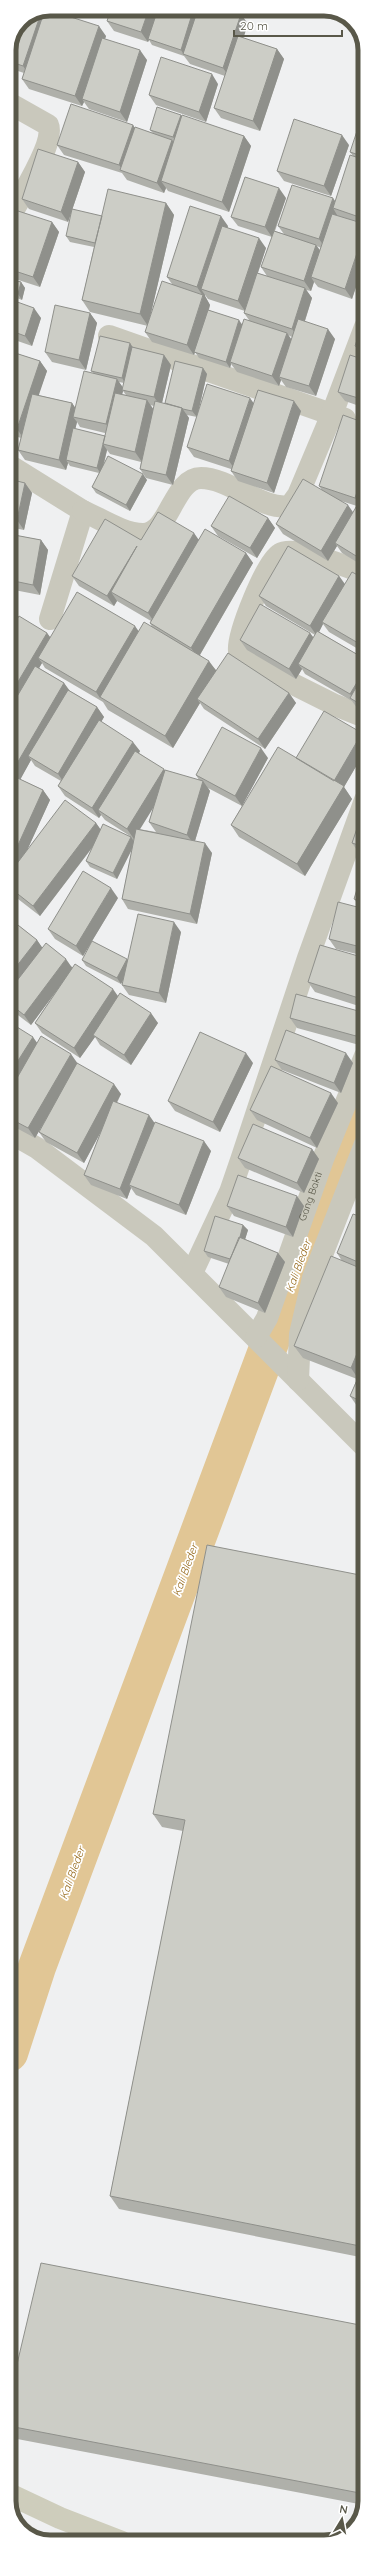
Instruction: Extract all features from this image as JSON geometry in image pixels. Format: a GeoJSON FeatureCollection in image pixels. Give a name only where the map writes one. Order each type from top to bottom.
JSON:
{"type":"FeatureCollection","features":[{"type":"Feature","properties":{"kind":"main road"},"geometry":{"type":"LineString","coordinates":[[16,2497],[60,2518],[104,2535]]}},
{"type":"Feature","properties":{"kind":"street"},"geometry":{"type":"LineString","coordinates":[[16,108],[48,125],[50,134],[40,160],[16,205]]}},
{"type":"Feature","properties":{"kind":"street"},"geometry":{"type":"LineString","coordinates":[[109,336],[358,423]]}},
{"type":"Feature","properties":{"kind":"street"},"geometry":{"type":"LineString","coordinates":[[16,468],[83,511],[133,533],[145,534],[154,531],[187,482],[200,478],[221,482],[278,506],[290,506],[298,495],[332,414],[358,345]]}},
{"type":"Feature","properties":{"kind":"street"},"geometry":{"type":"LineString","coordinates":[[50,619],[83,511]]}},
{"type":"Feature","properties":{"kind":"street"},"geometry":{"type":"LineString","coordinates":[[358,571],[310,554],[292,551],[280,554],[269,566],[242,631],[239,650],[240,655],[249,662],[335,705],[358,714]]}},
{"type":"Feature","properties":{"kind":"street"},"geometry":{"type":"LineString","coordinates":[[192,1273],[230,1192],[308,958],[358,819]]}},
{"type":"Feature","properties":{"kind":"street","name":"Gang Bakti"},"geometry":{"type":"LineString","coordinates":[[260,1341],[324,1159],[358,1074]]}},
{"type":"Feature","properties":{"kind":"street"},"geometry":{"type":"LineString","coordinates":[[16,1136],[37,1148],[154,1236],[358,1440]]}},
{"type":"Feature","properties":{"kind":"street"},"geometry":{"type":"LineString","coordinates":[[293,1374],[300,1334],[313,1278],[358,1162]]}},
{"type":"Feature","properties":{"kind":"building"},"geometry":{"type":"Polygon","coordinates":[[[68,16],[99,26],[75,96],[22,79],[42,18],[68,16]]]}},
{"type":"Feature","properties":{"kind":"building"},"geometry":{"type":"Polygon","coordinates":[[[109,16],[147,16],[141,32],[107,21],[109,16]]]}},
{"type":"Feature","properties":{"kind":"building"},"geometry":{"type":"Polygon","coordinates":[[[156,16],[191,16],[181,50],[148,39],[156,16]]]}},
{"type":"Feature","properties":{"kind":"building"},"geometry":{"type":"Polygon","coordinates":[[[196,16],[240,16],[223,68],[183,54],[196,16]]]}},
{"type":"Feature","properties":{"kind":"building"},"geometry":{"type":"Polygon","coordinates":[[[39,18],[23,66],[16,64],[16,50],[19,37],[26,26],[39,18]]]}},
{"type":"Feature","properties":{"kind":"building"},"geometry":{"type":"Polygon","coordinates":[[[238,36],[277,49],[253,121],[214,108],[238,36]]]}},
{"type":"Feature","properties":{"kind":"building"},"geometry":{"type":"Polygon","coordinates":[[[102,38],[140,50],[120,112],[82,99],[102,38]]]}},
{"type":"Feature","properties":{"kind":"building"},"geometry":{"type":"Polygon","coordinates":[[[161,57],[212,74],[199,112],[149,95],[161,57]]]}},
{"type":"Feature","properties":{"kind":"building"},"geometry":{"type":"Polygon","coordinates":[[[71,104],[133,125],[119,165],[57,145],[71,104]]]}},
{"type":"Feature","properties":{"kind":"building"},"geometry":{"type":"Polygon","coordinates":[[[157,107],[181,115],[173,137],[150,130],[157,107]]]}},
{"type":"Feature","properties":{"kind":"building"},"geometry":{"type":"Polygon","coordinates":[[[182,115],[244,136],[222,202],[161,181],[182,115]]]}},
{"type":"Feature","properties":{"kind":"building"},"geometry":{"type":"Polygon","coordinates":[[[294,119],[342,135],[324,186],[277,171],[294,119]]]}},
{"type":"Feature","properties":{"kind":"building"},"geometry":{"type":"Polygon","coordinates":[[[135,127],[172,140],[157,183],[120,170],[135,127]]]}},
{"type":"Feature","properties":{"kind":"building"},"geometry":{"type":"Polygon","coordinates":[[[358,128],[358,155],[350,152],[358,128]]]}},
{"type":"Feature","properties":{"kind":"building"},"geometry":{"type":"Polygon","coordinates":[[[38,149],[78,162],[61,212],[22,199],[38,149]]]}},
{"type":"Feature","properties":{"kind":"building"},"geometry":{"type":"Polygon","coordinates":[[[350,155],[358,158],[358,217],[333,208],[350,155]]]}},
{"type":"Feature","properties":{"kind":"building"},"geometry":{"type":"Polygon","coordinates":[[[245,177],[279,188],[265,227],[231,217],[245,177]]]}},
{"type":"Feature","properties":{"kind":"building"},"geometry":{"type":"Polygon","coordinates":[[[292,185],[333,198],[319,239],[278,226],[292,185]]]}},
{"type":"Feature","properties":{"kind":"building"},"geometry":{"type":"Polygon","coordinates":[[[108,189],[166,203],[140,314],[82,300],[108,189]]]}},
{"type":"Feature","properties":{"kind":"building"},"geometry":{"type":"Polygon","coordinates":[[[190,206],[221,216],[197,287],[167,277],[190,206]]]}},
{"type":"Feature","properties":{"kind":"building"},"geometry":{"type":"Polygon","coordinates":[[[72,209],[102,216],[95,243],[66,236],[72,209]]]}},
{"type":"Feature","properties":{"kind":"building"},"geometry":{"type":"Polygon","coordinates":[[[16,210],[52,222],[33,277],[16,271],[16,210]]]}},
{"type":"Feature","properties":{"kind":"building"},"geometry":{"type":"Polygon","coordinates":[[[332,214],[358,222],[358,250],[345,289],[311,277],[332,214]]]}},
{"type":"Feature","properties":{"kind":"building"},"geometry":{"type":"Polygon","coordinates":[[[222,226],[259,238],[238,301],[201,289],[222,226]]]}},
{"type":"Feature","properties":{"kind":"building"},"geometry":{"type":"Polygon","coordinates":[[[274,231],[316,245],[304,281],[261,267],[274,231]]]}},
{"type":"Feature","properties":{"kind":"building"},"geometry":{"type":"Polygon","coordinates":[[[257,273],[305,288],[292,329],[244,313],[257,273]]]}},
{"type":"Feature","properties":{"kind":"building"},"geometry":{"type":"Polygon","coordinates":[[[16,281],[21,282],[18,294],[16,293],[16,281]]]}},
{"type":"Feature","properties":{"kind":"building"},"geometry":{"type":"Polygon","coordinates":[[[162,281],[203,295],[187,345],[145,332],[162,281]]]}},
{"type":"Feature","properties":{"kind":"building"},"geometry":{"type":"Polygon","coordinates":[[[16,302],[34,308],[25,336],[16,333],[16,302]]]}},
{"type":"Feature","properties":{"kind":"building"},"geometry":{"type":"Polygon","coordinates":[[[55,305],[90,313],[79,360],[45,352],[55,305]]]}},
{"type":"Feature","properties":{"kind":"building"},"geometry":{"type":"Polygon","coordinates":[[[208,310],[239,320],[226,362],[194,352],[208,310]]]}},
{"type":"Feature","properties":{"kind":"building"},"geometry":{"type":"Polygon","coordinates":[[[244,319],[287,333],[272,376],[230,362],[244,319]]]}},
{"type":"Feature","properties":{"kind":"building"},"geometry":{"type":"Polygon","coordinates":[[[298,319],[328,329],[309,386],[279,377],[298,319]]]}},
{"type":"Feature","properties":{"kind":"building"},"geometry":{"type":"Polygon","coordinates":[[[100,336],[130,343],[122,378],[91,371],[100,336]]]}},
{"type":"Feature","properties":{"kind":"building"},"geometry":{"type":"Polygon","coordinates":[[[358,337],[358,347],[355,346],[358,337]]]}},
{"type":"Feature","properties":{"kind":"building"},"geometry":{"type":"Polygon","coordinates":[[[132,347],[164,355],[154,397],[122,390],[132,347]]]}},
{"type":"Feature","properties":{"kind":"building"},"geometry":{"type":"Polygon","coordinates":[[[16,353],[40,361],[16,429],[16,353]]]}},
{"type":"Feature","properties":{"kind":"building"},"geometry":{"type":"Polygon","coordinates":[[[350,355],[358,358],[358,398],[338,392],[350,355]]]}},
{"type":"Feature","properties":{"kind":"building"},"geometry":{"type":"Polygon","coordinates":[[[175,361],[203,368],[192,411],[165,403],[175,361]]]}},
{"type":"Feature","properties":{"kind":"building"},"geometry":{"type":"Polygon","coordinates":[[[84,371],[117,379],[106,424],[73,417],[84,371]]]}},
{"type":"Feature","properties":{"kind":"building"},"geometry":{"type":"Polygon","coordinates":[[[207,384],[250,398],[229,461],[187,447],[207,384]]]}},
{"type":"Feature","properties":{"kind":"building"},"geometry":{"type":"Polygon","coordinates":[[[258,390],[294,401],[267,483],[231,471],[258,390]]]}},
{"type":"Feature","properties":{"kind":"building"},"geometry":{"type":"Polygon","coordinates":[[[115,393],[147,400],[135,452],[103,444],[115,393]]]}},
{"type":"Feature","properties":{"kind":"building"},"geometry":{"type":"Polygon","coordinates":[[[32,394],[72,403],[59,460],[18,450],[32,394]]]}},
{"type":"Feature","properties":{"kind":"building"},"geometry":{"type":"Polygon","coordinates":[[[155,401],[182,408],[166,475],[140,469],[155,401]]]}},
{"type":"Feature","properties":{"kind":"building"},"geometry":{"type":"Polygon","coordinates":[[[343,415],[358,420],[358,489],[355,498],[319,486],[343,415]]]}},
{"type":"Feature","properties":{"kind":"building"},"geometry":{"type":"Polygon","coordinates":[[[73,428],[105,436],[97,468],[66,460],[73,428]]]}},
{"type":"Feature","properties":{"kind":"building"},"geometry":{"type":"Polygon","coordinates":[[[108,456],[143,474],[126,505],[92,487],[108,456]]]}},
{"type":"Feature","properties":{"kind":"building"},"geometry":{"type":"Polygon","coordinates":[[[303,479],[348,505],[321,551],[276,524],[303,479]]]}},
{"type":"Feature","properties":{"kind":"building"},"geometry":{"type":"Polygon","coordinates":[[[16,481],[25,483],[16,520],[16,481]]]}},
{"type":"Feature","properties":{"kind":"building"},"geometry":{"type":"Polygon","coordinates":[[[229,496],[268,518],[250,548],[211,526],[229,496]]]}},
{"type":"Feature","properties":{"kind":"building"},"geometry":{"type":"Polygon","coordinates":[[[358,504],[358,557],[335,543],[358,504]]]}},
{"type":"Feature","properties":{"kind":"building"},"geometry":{"type":"Polygon","coordinates":[[[158,512],[194,533],[148,613],[111,592],[137,546],[107,596],[72,576],[105,519],[141,540],[158,512]]]}},
{"type":"Feature","properties":{"kind":"building"},"geometry":{"type":"Polygon","coordinates":[[[205,529],[246,553],[191,648],[150,623],[205,529]]]}},
{"type":"Feature","properties":{"kind":"building"},"geometry":{"type":"Polygon","coordinates":[[[16,535],[41,540],[33,585],[16,581],[16,535]]]}},
{"type":"Feature","properties":{"kind":"building"},"geometry":{"type":"Polygon","coordinates":[[[288,546],[339,576],[310,626],[259,596],[288,546]]]}},
{"type":"Feature","properties":{"kind":"building"},"geometry":{"type":"Polygon","coordinates":[[[352,572],[358,575],[358,643],[322,622],[352,572]]]}},
{"type":"Feature","properties":{"kind":"building"},"geometry":{"type":"Polygon","coordinates":[[[77,592],[135,626],[96,692],[38,658],[77,592]]]}},
{"type":"Feature","properties":{"kind":"building"},"geometry":{"type":"Polygon","coordinates":[[[260,604],[310,633],[289,669],[240,640],[260,604]]]}},
{"type":"Feature","properties":{"kind":"building"},"geometry":{"type":"Polygon","coordinates":[[[19,616],[47,633],[16,685],[16,621],[19,616]]]}},
{"type":"Feature","properties":{"kind":"building"},"geometry":{"type":"Polygon","coordinates":[[[144,622],[209,661],[165,736],[100,697],[144,622]]]}},
{"type":"Feature","properties":{"kind":"building"},"geometry":{"type":"Polygon","coordinates":[[[317,631],[358,655],[358,681],[350,694],[298,664],[317,631]]]}},
{"type":"Feature","properties":{"kind":"building"},"geometry":{"type":"Polygon","coordinates":[[[228,653],[289,693],[258,739],[197,699],[228,653]]]}},
{"type":"Feature","properties":{"kind":"building"},"geometry":{"type":"Polygon","coordinates":[[[35,666],[64,683],[16,765],[16,698],[35,666]]]}},
{"type":"Feature","properties":{"kind":"building"},"geometry":{"type":"Polygon","coordinates":[[[358,684],[358,703],[350,698],[358,684]]]}},
{"type":"Feature","properties":{"kind":"building"},"geometry":{"type":"Polygon","coordinates":[[[68,690],[97,707],[58,774],[28,756],[68,690]]]}},
{"type":"Feature","properties":{"kind":"building"},"geometry":{"type":"Polygon","coordinates":[[[324,711],[358,731],[358,740],[334,781],[296,758],[324,711]]]}},
{"type":"Feature","properties":{"kind":"building"},"geometry":{"type":"Polygon","coordinates":[[[99,720],[133,742],[92,808],[58,786],[99,720]]]}},
{"type":"Feature","properties":{"kind":"building"},"geometry":{"type":"Polygon","coordinates":[[[222,727],[261,748],[235,796],[196,775],[222,727]]]}},
{"type":"Feature","properties":{"kind":"building"},"geometry":{"type":"Polygon","coordinates":[[[278,747],[344,786],[297,864],[231,825],[278,747]]]}},
{"type":"Feature","properties":{"kind":"building"},"geometry":{"type":"Polygon","coordinates":[[[135,751],[164,769],[127,829],[98,810],[135,751]]]}},
{"type":"Feature","properties":{"kind":"building"},"geometry":{"type":"Polygon","coordinates":[[[165,770],[203,781],[187,835],[149,822],[165,770]]]}},
{"type":"Feature","properties":{"kind":"building"},"geometry":{"type":"Polygon","coordinates":[[[16,777],[43,790],[16,850],[16,777]]]}},
{"type":"Feature","properties":{"kind":"building"},"geometry":{"type":"Polygon","coordinates":[[[65,800],[96,823],[33,906],[16,893],[16,865],[65,800]]]}},
{"type":"Feature","properties":{"kind":"building"},"geometry":{"type":"Polygon","coordinates":[[[103,824],[131,837],[113,873],[86,861],[103,824]]]}},
{"type":"Feature","properties":{"kind":"building"},"geometry":{"type":"Polygon","coordinates":[[[358,825],[358,845],[352,843],[358,825]]]}},
{"type":"Feature","properties":{"kind":"building"},"geometry":{"type":"Polygon","coordinates":[[[136,829],[205,843],[190,914],[122,899],[136,829]]]}},
{"type":"Feature","properties":{"kind":"building"},"geometry":{"type":"Polygon","coordinates":[[[83,871],[111,888],[76,946],[48,929],[83,871]]]}},
{"type":"Feature","properties":{"kind":"building"},"geometry":{"type":"Polygon","coordinates":[[[358,886],[358,900],[354,899],[358,886]]]}},
{"type":"Feature","properties":{"kind":"building"},"geometry":{"type":"Polygon","coordinates":[[[338,902],[358,907],[358,946],[329,939],[338,902]]]}},
{"type":"Feature","properties":{"kind":"building"},"geometry":{"type":"Polygon","coordinates":[[[138,914],[174,922],[159,993],[122,985],[138,914]]]}},
{"type":"Feature","properties":{"kind":"building"},"geometry":{"type":"Polygon","coordinates":[[[16,924],[37,940],[16,967],[16,924]]]}},
{"type":"Feature","properties":{"kind":"building"},"geometry":{"type":"Polygon","coordinates":[[[92,941],[127,959],[117,978],[82,960],[92,941]]]}},
{"type":"Feature","properties":{"kind":"building"},"geometry":{"type":"Polygon","coordinates":[[[46,943],[66,959],[24,1015],[16,1009],[16,982],[46,943]]]}},
{"type":"Feature","properties":{"kind":"building"},"geometry":{"type":"Polygon","coordinates":[[[320,945],[358,956],[358,998],[308,982],[320,945]]]}},
{"type":"Feature","properties":{"kind":"building"},"geometry":{"type":"Polygon","coordinates":[[[75,964],[113,989],[74,1048],[35,1023],[75,964]]]}},
{"type":"Feature","properties":{"kind":"building"},"geometry":{"type":"Polygon","coordinates":[[[120,993],[151,1013],[124,1055],[93,1035],[120,993]]]}},
{"type":"Feature","properties":{"kind":"building"},"geometry":{"type":"Polygon","coordinates":[[[296,994],[358,1011],[358,1028],[356,1036],[290,1018],[296,994]]]}},
{"type":"Feature","properties":{"kind":"building"},"geometry":{"type":"Polygon","coordinates":[[[16,1026],[33,1037],[16,1064],[16,1026]]]}},
{"type":"Feature","properties":{"kind":"building"},"geometry":{"type":"Polygon","coordinates":[[[286,1030],[346,1053],[334,1083],[275,1060],[286,1030]]]}},
{"type":"Feature","properties":{"kind":"building"},"geometry":{"type":"Polygon","coordinates":[[[200,1032],[246,1053],[213,1122],[168,1101],[200,1032]]]}},
{"type":"Feature","properties":{"kind":"building"},"geometry":{"type":"Polygon","coordinates":[[[41,1036],[71,1054],[28,1128],[16,1122],[16,1080],[41,1036]]]}},
{"type":"Feature","properties":{"kind":"building"},"geometry":{"type":"Polygon","coordinates":[[[77,1063],[114,1084],[77,1153],[39,1132],[77,1063]]]}},
{"type":"Feature","properties":{"kind":"building"},"geometry":{"type":"Polygon","coordinates":[[[271,1066],[331,1093],[310,1138],[250,1110],[271,1066]]]}},
{"type":"Feature","properties":{"kind":"building"},"geometry":{"type":"Polygon","coordinates":[[[113,1101],[149,1115],[120,1189],[84,1175],[113,1101]]]}},
{"type":"Feature","properties":{"kind":"building"},"geometry":{"type":"Polygon","coordinates":[[[155,1122],[204,1141],[179,1205],[129,1185],[155,1122]]]}},
{"type":"Feature","properties":{"kind":"building"},"geometry":{"type":"Polygon","coordinates":[[[253,1124],[312,1149],[297,1183],[238,1158],[253,1124]]]}},
{"type":"Feature","properties":{"kind":"building"},"geometry":{"type":"Polygon","coordinates":[[[238,1175],[297,1196],[286,1227],[227,1206],[238,1175]]]}},
{"type":"Feature","properties":{"kind":"building"},"geometry":{"type":"Polygon","coordinates":[[[353,1214],[358,1216],[358,1262],[337,1253],[353,1214]]]}},
{"type":"Feature","properties":{"kind":"building"},"geometry":{"type":"Polygon","coordinates":[[[215,1216],[243,1225],[240,1237],[230,1259],[204,1251],[215,1216]]]}},
{"type":"Feature","properties":{"kind":"building"},"geometry":{"type":"Polygon","coordinates":[[[239,1237],[278,1253],[258,1303],[219,1287],[239,1237]]]}},
{"type":"Feature","properties":{"kind":"building"},"geometry":{"type":"Polygon","coordinates":[[[331,1256],[358,1267],[358,1351],[351,1368],[294,1346],[331,1256]]]}},
{"type":"Feature","properties":{"kind":"building"},"geometry":{"type":"Polygon","coordinates":[[[358,1378],[358,1400],[350,1396],[358,1378]]]}},
{"type":"Feature","properties":{"kind":"building"},"geometry":{"type":"Polygon","coordinates":[[[207,1545],[358,1575],[358,2246],[110,2196],[185,1820],[153,1814],[207,1545]]]}},
{"type":"Feature","properties":{"kind":"building"},"geometry":{"type":"Polygon","coordinates":[[[41,2263],[358,2325],[358,2493],[16,2427],[16,2368],[41,2263]]]}},
{"type":"Feature","properties":{"kind":"waterway","name":"Kali Bleder"},"geometry":{"type":"LineString","coordinates":[[16,2032],[37,1967],[358,1107]]}}]}
